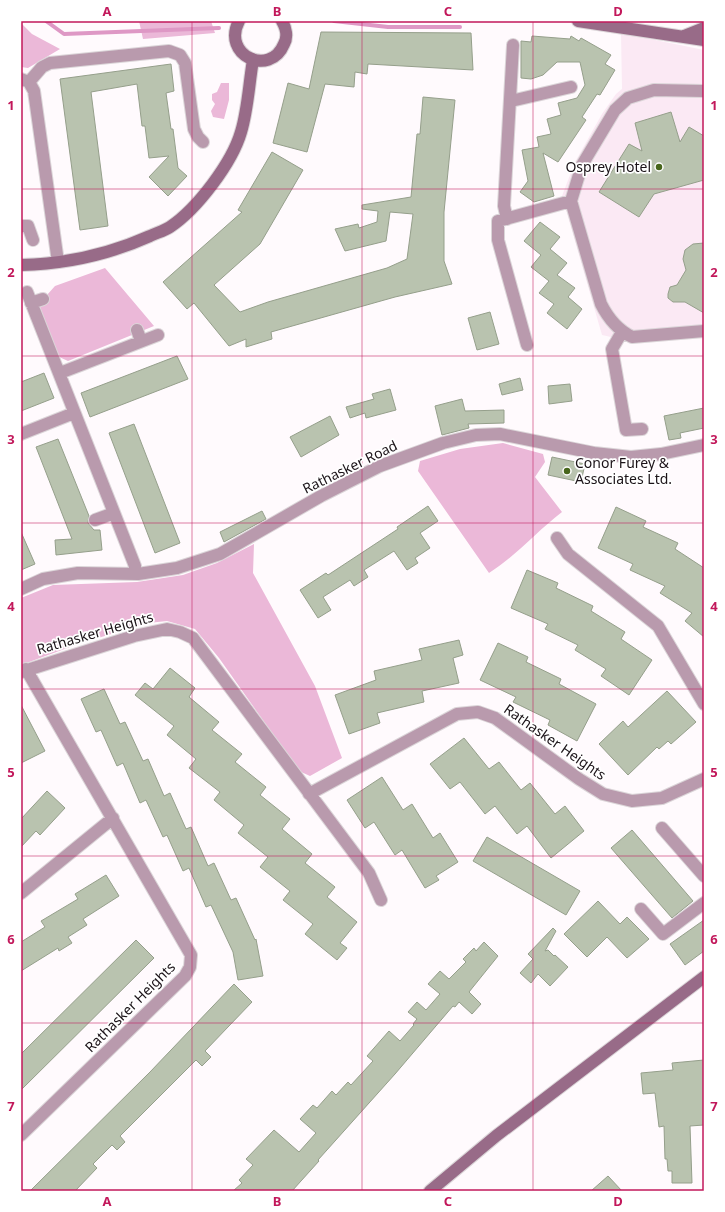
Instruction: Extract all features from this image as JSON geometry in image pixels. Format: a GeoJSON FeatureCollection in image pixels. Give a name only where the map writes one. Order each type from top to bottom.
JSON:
{"type":"FeatureCollection","features":[{"type":"Feature","properties":{"kind":"street"},"geometry":{"type":"LineString","coordinates":[[239,21],[234,35],[236,43],[240,50],[253,60],[269,59],[282,49],[286,33],[282,21]]}},
{"type":"Feature","properties":{"kind":"street"},"geometry":{"type":"LineString","coordinates":[[578,21],[704,40]]}},
{"type":"Feature","properties":{"kind":"street"},"geometry":{"type":"LineString","coordinates":[[684,36],[704,28]]}},
{"type":"Feature","properties":{"kind":"street"},"geometry":{"type":"LineString","coordinates":[[507,219],[504,206],[513,45]]}},
{"type":"Feature","properties":{"kind":"street"},"geometry":{"type":"LineString","coordinates":[[58,262],[34,90],[25,81],[42,67],[50,63],[169,51],[180,54],[185,63],[194,129],[198,137],[204,142]]}},
{"type":"Feature","properties":{"kind":"street"},"geometry":{"type":"LineString","coordinates":[[21,264],[58,262],[132,244],[170,227],[197,202],[225,167],[241,132],[253,60]]}},
{"type":"Feature","properties":{"kind":"street"},"geometry":{"type":"LineString","coordinates":[[511,101],[571,87]]}},
{"type":"Feature","properties":{"kind":"street"},"geometry":{"type":"LineString","coordinates":[[704,91],[654,90],[628,98],[615,110],[582,165],[571,201],[601,304],[606,314],[622,332],[632,337],[704,331]]}},
{"type":"Feature","properties":{"kind":"street"},"geometry":{"type":"LineString","coordinates":[[527,345],[498,240],[498,221],[571,201]]}},
{"type":"Feature","properties":{"kind":"street"},"geometry":{"type":"LineString","coordinates":[[21,226],[28,226],[33,240]]}},
{"type":"Feature","properties":{"kind":"street"},"geometry":{"type":"LineString","coordinates":[[43,299],[29,297],[135,566]]}},
{"type":"Feature","properties":{"kind":"street"},"geometry":{"type":"LineString","coordinates":[[137,330],[141,341]]}},
{"type":"Feature","properties":{"kind":"street"},"geometry":{"type":"LineString","coordinates":[[622,332],[612,349],[626,430],[642,429]]}},
{"type":"Feature","properties":{"kind":"street"},"geometry":{"type":"LineString","coordinates":[[60,373],[158,335]]}},
{"type":"Feature","properties":{"kind":"street"},"geometry":{"type":"LineString","coordinates":[[21,434],[74,413]]}},
{"type":"Feature","properties":{"kind":"street","name":"Rathasker Road"},"geometry":{"type":"LineString","coordinates":[[21,589],[43,579],[78,573],[138,574],[184,566],[220,554],[321,496],[380,466],[443,443],[476,435],[500,434],[594,453],[631,457],[661,454],[704,445]]}},
{"type":"Feature","properties":{"kind":"street"},"geometry":{"type":"LineString","coordinates":[[95,520],[114,513]]}},
{"type":"Feature","properties":{"kind":"street"},"geometry":{"type":"LineString","coordinates":[[557,538],[568,554],[658,626],[704,704]]}},
{"type":"Feature","properties":{"kind":"street","name":"Rathasker Heights"},"geometry":{"type":"LineString","coordinates":[[21,1135],[184,976],[190,967],[191,955],[113,818],[24,670],[134,636],[167,629],[180,632],[193,638],[369,873],[381,900]]}},
{"type":"Feature","properties":{"kind":"street","name":"Rathasker Heights"},"geometry":{"type":"LineString","coordinates":[[309,794],[457,714],[478,712],[495,718],[579,779],[603,794],[632,801],[662,798],[704,779]]}},
{"type":"Feature","properties":{"kind":"street"},"geometry":{"type":"LineString","coordinates":[[21,893],[113,818]]}},
{"type":"Feature","properties":{"kind":"street"},"geometry":{"type":"LineString","coordinates":[[662,828],[704,876]]}},
{"type":"Feature","properties":{"kind":"street"},"geometry":{"type":"LineString","coordinates":[[641,909],[663,934],[704,903]]}},
{"type":"Feature","properties":{"kind":"street"},"geometry":{"type":"LineString","coordinates":[[430,1191],[496,1136],[704,977]]}},
{"type":"Feature","properties":{"kind":"shaded area"},"geometry":{"type":"Polygon","coordinates":[[[139,21],[211,21],[215,33],[143,39],[139,21]]]}},
{"type":"Feature","properties":{"kind":"shaded area"},"geometry":{"type":"Polygon","coordinates":[[[21,23],[32,34],[60,49],[28,68],[21,67],[21,23]]]}},
{"type":"Feature","properties":{"kind":"shaded area"},"geometry":{"type":"Polygon","coordinates":[[[621,33],[704,50],[704,337],[629,341],[602,335],[562,196],[575,162],[602,114],[616,94],[622,89],[621,33]]]}},
{"type":"Feature","properties":{"kind":"shaded area"},"geometry":{"type":"Polygon","coordinates":[[[221,83],[229,83],[229,100],[224,119],[213,117],[211,111],[215,104],[212,100],[212,94],[217,92],[221,83]]]}},
{"type":"Feature","properties":{"kind":"shaded area"},"geometry":{"type":"Polygon","coordinates":[[[105,268],[154,326],[68,361],[57,356],[39,304],[55,286],[105,268]]]}},
{"type":"Feature","properties":{"kind":"shaded area"},"geometry":{"type":"Polygon","coordinates":[[[503,443],[543,454],[545,462],[535,477],[562,512],[517,552],[489,573],[418,471],[420,461],[460,449],[503,443]]]}},
{"type":"Feature","properties":{"kind":"shaded area"},"geometry":{"type":"Polygon","coordinates":[[[254,544],[253,573],[315,686],[342,758],[310,776],[299,771],[219,658],[195,629],[167,621],[148,623],[78,644],[21,665],[21,598],[53,585],[137,582],[183,575],[217,563],[254,544]]]}},
{"type":"Feature","properties":{"kind":"building"},"geometry":{"type":"Polygon","coordinates":[[[321,32],[471,33],[473,70],[368,64],[367,74],[355,72],[354,87],[325,84],[307,152],[273,143],[288,83],[309,89],[321,32]]]}},
{"type":"Feature","properties":{"kind":"building"},"geometry":{"type":"Polygon","coordinates":[[[532,36],[570,39],[571,36],[579,41],[581,38],[611,55],[605,64],[615,70],[600,95],[597,94],[582,117],[586,120],[558,162],[543,153],[554,196],[534,202],[520,192],[528,181],[522,150],[539,147],[537,137],[551,134],[547,119],[561,115],[558,103],[577,98],[585,85],[580,62],[557,62],[543,75],[531,79],[521,78],[521,41],[531,42],[532,36]]]}},
{"type":"Feature","properties":{"kind":"building"},"geometry":{"type":"Polygon","coordinates":[[[171,64],[174,91],[166,93],[171,129],[173,129],[178,168],[187,176],[168,196],[149,177],[169,156],[149,158],[145,126],[142,126],[137,84],[91,92],[108,226],[80,230],[60,79],[171,64]]]}},
{"type":"Feature","properties":{"kind":"building"},"geometry":{"type":"Polygon","coordinates":[[[423,97],[455,100],[444,212],[444,261],[452,284],[395,297],[271,332],[272,339],[246,347],[246,339],[229,346],[194,303],[187,309],[163,282],[242,212],[238,210],[272,152],[303,170],[260,244],[214,285],[240,312],[268,302],[387,268],[407,259],[413,214],[390,212],[386,241],[345,251],[335,229],[358,224],[359,228],[377,222],[378,211],[362,209],[362,205],[411,197],[417,134],[420,134],[423,97]]]}},
{"type":"Feature","properties":{"kind":"building","name":"Osprey Hotel"},"geometry":{"type":"Polygon","coordinates":[[[671,112],[680,142],[689,127],[704,136],[704,180],[654,194],[639,217],[599,192],[629,144],[642,151],[635,123],[671,112]]]}},
{"type":"Feature","properties":{"kind":"building"},"geometry":{"type":"Polygon","coordinates":[[[540,222],[560,237],[550,249],[567,263],[557,275],[575,288],[568,297],[582,309],[567,329],[547,313],[554,304],[539,293],[549,281],[531,267],[541,255],[524,241],[540,222]]]}},
{"type":"Feature","properties":{"kind":"building"},"geometry":{"type":"Polygon","coordinates":[[[704,243],[704,313],[685,302],[673,302],[668,298],[668,294],[670,287],[677,285],[686,270],[683,259],[685,250],[693,244],[704,243]]]}},
{"type":"Feature","properties":{"kind":"building"},"geometry":{"type":"Polygon","coordinates":[[[490,312],[499,344],[477,350],[468,318],[490,312]]]}},
{"type":"Feature","properties":{"kind":"building"},"geometry":{"type":"Polygon","coordinates":[[[177,356],[188,379],[90,417],[81,393],[177,356]]]}},
{"type":"Feature","properties":{"kind":"building"},"geometry":{"type":"Polygon","coordinates":[[[44,373],[54,398],[21,411],[21,382],[44,373]]]}},
{"type":"Feature","properties":{"kind":"building"},"geometry":{"type":"Polygon","coordinates":[[[520,378],[523,390],[502,395],[499,384],[520,378]]]}},
{"type":"Feature","properties":{"kind":"building"},"geometry":{"type":"Polygon","coordinates":[[[570,384],[572,401],[549,404],[548,386],[570,384]]]}},
{"type":"Feature","properties":{"kind":"building"},"geometry":{"type":"Polygon","coordinates":[[[390,389],[396,410],[366,418],[365,413],[350,418],[346,407],[374,399],[372,394],[390,389]]]}},
{"type":"Feature","properties":{"kind":"building"},"geometry":{"type":"Polygon","coordinates":[[[462,399],[465,411],[504,410],[504,423],[468,424],[469,428],[442,435],[435,406],[462,399]]]}},
{"type":"Feature","properties":{"kind":"building"},"geometry":{"type":"Polygon","coordinates":[[[704,408],[704,428],[680,433],[681,438],[669,440],[664,416],[704,408]]]}},
{"type":"Feature","properties":{"kind":"building"},"geometry":{"type":"Polygon","coordinates":[[[330,416],[339,435],[301,457],[290,437],[330,416]]]}},
{"type":"Feature","properties":{"kind":"building"},"geometry":{"type":"Polygon","coordinates":[[[134,424],[180,543],[155,553],[109,433],[134,424]]]}},
{"type":"Feature","properties":{"kind":"building"},"geometry":{"type":"Polygon","coordinates":[[[58,439],[89,516],[88,523],[94,530],[100,530],[102,550],[56,555],[55,540],[72,539],[36,447],[58,439]]]}},
{"type":"Feature","properties":{"kind":"building"},"geometry":{"type":"Polygon","coordinates":[[[552,457],[585,464],[581,482],[548,475],[552,457]]]}},
{"type":"Feature","properties":{"kind":"building"},"geometry":{"type":"Polygon","coordinates":[[[428,506],[438,521],[420,533],[430,548],[415,558],[418,563],[407,570],[394,551],[364,570],[368,577],[354,586],[350,580],[323,597],[331,610],[318,618],[300,590],[326,573],[328,575],[398,529],[397,527],[428,506]]]}},
{"type":"Feature","properties":{"kind":"building"},"geometry":{"type":"Polygon","coordinates":[[[616,507],[646,521],[643,527],[678,543],[675,549],[704,568],[704,637],[685,621],[692,613],[660,593],[665,586],[630,570],[633,564],[598,548],[616,507]]]}},
{"type":"Feature","properties":{"kind":"building"},"geometry":{"type":"Polygon","coordinates":[[[262,511],[266,519],[224,542],[220,532],[262,511]]]}},
{"type":"Feature","properties":{"kind":"building"},"geometry":{"type":"Polygon","coordinates":[[[21,532],[35,564],[21,570],[21,532]]]}},
{"type":"Feature","properties":{"kind":"building"},"geometry":{"type":"Polygon","coordinates":[[[527,570],[558,583],[556,588],[593,606],[591,611],[625,632],[621,639],[652,660],[629,695],[601,676],[606,669],[575,650],[578,645],[545,629],[548,624],[511,608],[527,570]]]}},
{"type":"Feature","properties":{"kind":"building"},"geometry":{"type":"Polygon","coordinates":[[[459,640],[463,655],[453,658],[459,683],[422,691],[424,702],[377,713],[380,723],[349,734],[335,695],[376,680],[374,671],[422,660],[419,649],[459,640]]]}},
{"type":"Feature","properties":{"kind":"building"},"geometry":{"type":"Polygon","coordinates":[[[498,643],[528,657],[526,662],[561,679],[559,684],[596,704],[577,741],[548,725],[550,720],[513,702],[516,697],[480,680],[498,643]]]}},
{"type":"Feature","properties":{"kind":"building"},"geometry":{"type":"Polygon","coordinates":[[[170,668],[195,688],[189,697],[219,722],[212,730],[242,754],[235,762],[266,787],[260,795],[290,819],[282,829],[312,854],[305,863],[335,887],[327,897],[357,922],[340,943],[347,948],[337,960],[305,934],[313,924],[283,900],[290,891],[260,867],[268,857],[238,833],[244,825],[214,800],[220,792],[189,768],[196,759],[167,735],[174,726],[135,695],[145,683],[153,689],[170,668]]]}},
{"type":"Feature","properties":{"kind":"building"},"geometry":{"type":"Polygon","coordinates":[[[104,689],[120,724],[125,722],[143,761],[148,759],[164,796],[170,793],[186,829],[191,827],[208,866],[214,863],[231,900],[236,898],[255,940],[256,939],[263,976],[238,980],[233,952],[211,905],[206,907],[189,868],[183,871],[167,835],[163,837],[146,800],[140,803],[123,763],[117,766],[101,730],[96,732],[81,699],[104,689]]]}},
{"type":"Feature","properties":{"kind":"building"},"geometry":{"type":"Polygon","coordinates":[[[667,691],[696,722],[671,744],[668,741],[659,749],[657,747],[628,775],[599,744],[623,721],[628,727],[667,691]]]}},
{"type":"Feature","properties":{"kind":"building"},"geometry":{"type":"Polygon","coordinates":[[[21,705],[45,751],[21,763],[21,705]]]}},
{"type":"Feature","properties":{"kind":"building"},"geometry":{"type":"Polygon","coordinates":[[[464,738],[489,769],[499,762],[521,790],[530,783],[555,814],[565,806],[584,831],[551,858],[527,826],[517,834],[495,806],[485,814],[460,782],[450,789],[430,764],[464,738]]]}},
{"type":"Feature","properties":{"kind":"building"},"geometry":{"type":"Polygon","coordinates":[[[382,777],[403,810],[412,804],[433,838],[440,833],[458,862],[436,876],[439,880],[425,888],[402,850],[395,855],[374,822],[365,828],[347,800],[382,777]]]}},
{"type":"Feature","properties":{"kind":"building"},"geometry":{"type":"Polygon","coordinates":[[[47,791],[65,808],[40,835],[36,831],[21,847],[21,819],[47,791]]]}},
{"type":"Feature","properties":{"kind":"building"},"geometry":{"type":"Polygon","coordinates":[[[632,830],[693,901],[672,918],[611,848],[632,830]]]}},
{"type":"Feature","properties":{"kind":"building"},"geometry":{"type":"Polygon","coordinates":[[[487,837],[580,891],[566,915],[473,861],[487,837]]]}},
{"type":"Feature","properties":{"kind":"building"},"geometry":{"type":"Polygon","coordinates":[[[106,875],[119,896],[83,919],[87,925],[68,937],[72,943],[59,951],[58,948],[21,971],[21,942],[45,927],[41,921],[78,899],[75,894],[106,875]]]}},
{"type":"Feature","properties":{"kind":"building"},"geometry":{"type":"Polygon","coordinates":[[[598,901],[620,924],[627,917],[649,939],[627,958],[607,937],[587,957],[564,934],[598,901]]]}},
{"type":"Feature","properties":{"kind":"building"},"geometry":{"type":"Polygon","coordinates":[[[704,920],[704,951],[685,965],[670,944],[704,920]]]}},
{"type":"Feature","properties":{"kind":"building"},"geometry":{"type":"Polygon","coordinates":[[[553,928],[556,931],[545,951],[548,950],[568,967],[550,986],[538,974],[531,983],[520,973],[533,959],[528,954],[553,928]]]}},
{"type":"Feature","properties":{"kind":"building"},"geometry":{"type":"Polygon","coordinates":[[[136,940],[154,958],[21,1090],[21,1054],[136,940]]]}},
{"type":"Feature","properties":{"kind":"building"},"geometry":{"type":"Polygon","coordinates":[[[484,942],[498,956],[469,992],[481,1004],[472,1014],[459,1002],[455,1007],[453,1006],[292,1191],[233,1191],[242,1183],[239,1180],[253,1165],[246,1159],[274,1130],[299,1152],[316,1133],[300,1119],[313,1105],[317,1108],[332,1091],[336,1095],[348,1082],[351,1085],[373,1061],[367,1056],[389,1031],[400,1041],[414,1025],[413,1024],[417,1019],[408,1012],[417,1002],[426,1010],[440,994],[428,984],[440,971],[449,979],[466,962],[463,959],[474,948],[476,951],[484,942]]]}},
{"type":"Feature","properties":{"kind":"building"},"geometry":{"type":"Polygon","coordinates":[[[234,984],[252,1002],[205,1051],[211,1057],[202,1066],[196,1060],[120,1136],[125,1142],[117,1150],[112,1145],[93,1164],[97,1168],[75,1191],[30,1191],[150,1072],[234,984]]]}},
{"type":"Feature","properties":{"kind":"building"},"geometry":{"type":"Polygon","coordinates":[[[704,1060],[704,1125],[690,1126],[692,1183],[672,1183],[672,1171],[668,1171],[667,1159],[665,1159],[664,1126],[659,1127],[655,1093],[643,1094],[641,1073],[673,1070],[672,1063],[704,1060]]]}},
{"type":"Feature","properties":{"kind":"building"},"geometry":{"type":"Polygon","coordinates":[[[608,1176],[622,1191],[591,1191],[608,1176]]]}},
{"type":"Feature","properties":{"kind":"waterway"},"geometry":{"type":"LineString","coordinates":[[46,21],[64,34],[219,28]]}},
{"type":"Feature","properties":{"kind":"waterway"},"geometry":{"type":"LineString","coordinates":[[334,21],[388,27],[460,27]]}},
{"type":"Feature","properties":{"kind":"place","name":"Osprey Hotel"},"geometry":{"type":"Point","coordinates":[659,167]}},
{"type":"Feature","properties":{"kind":"place","name":"Conor Furey & Associates Ltd."},"geometry":{"type":"Point","coordinates":[567,471]}}]}
